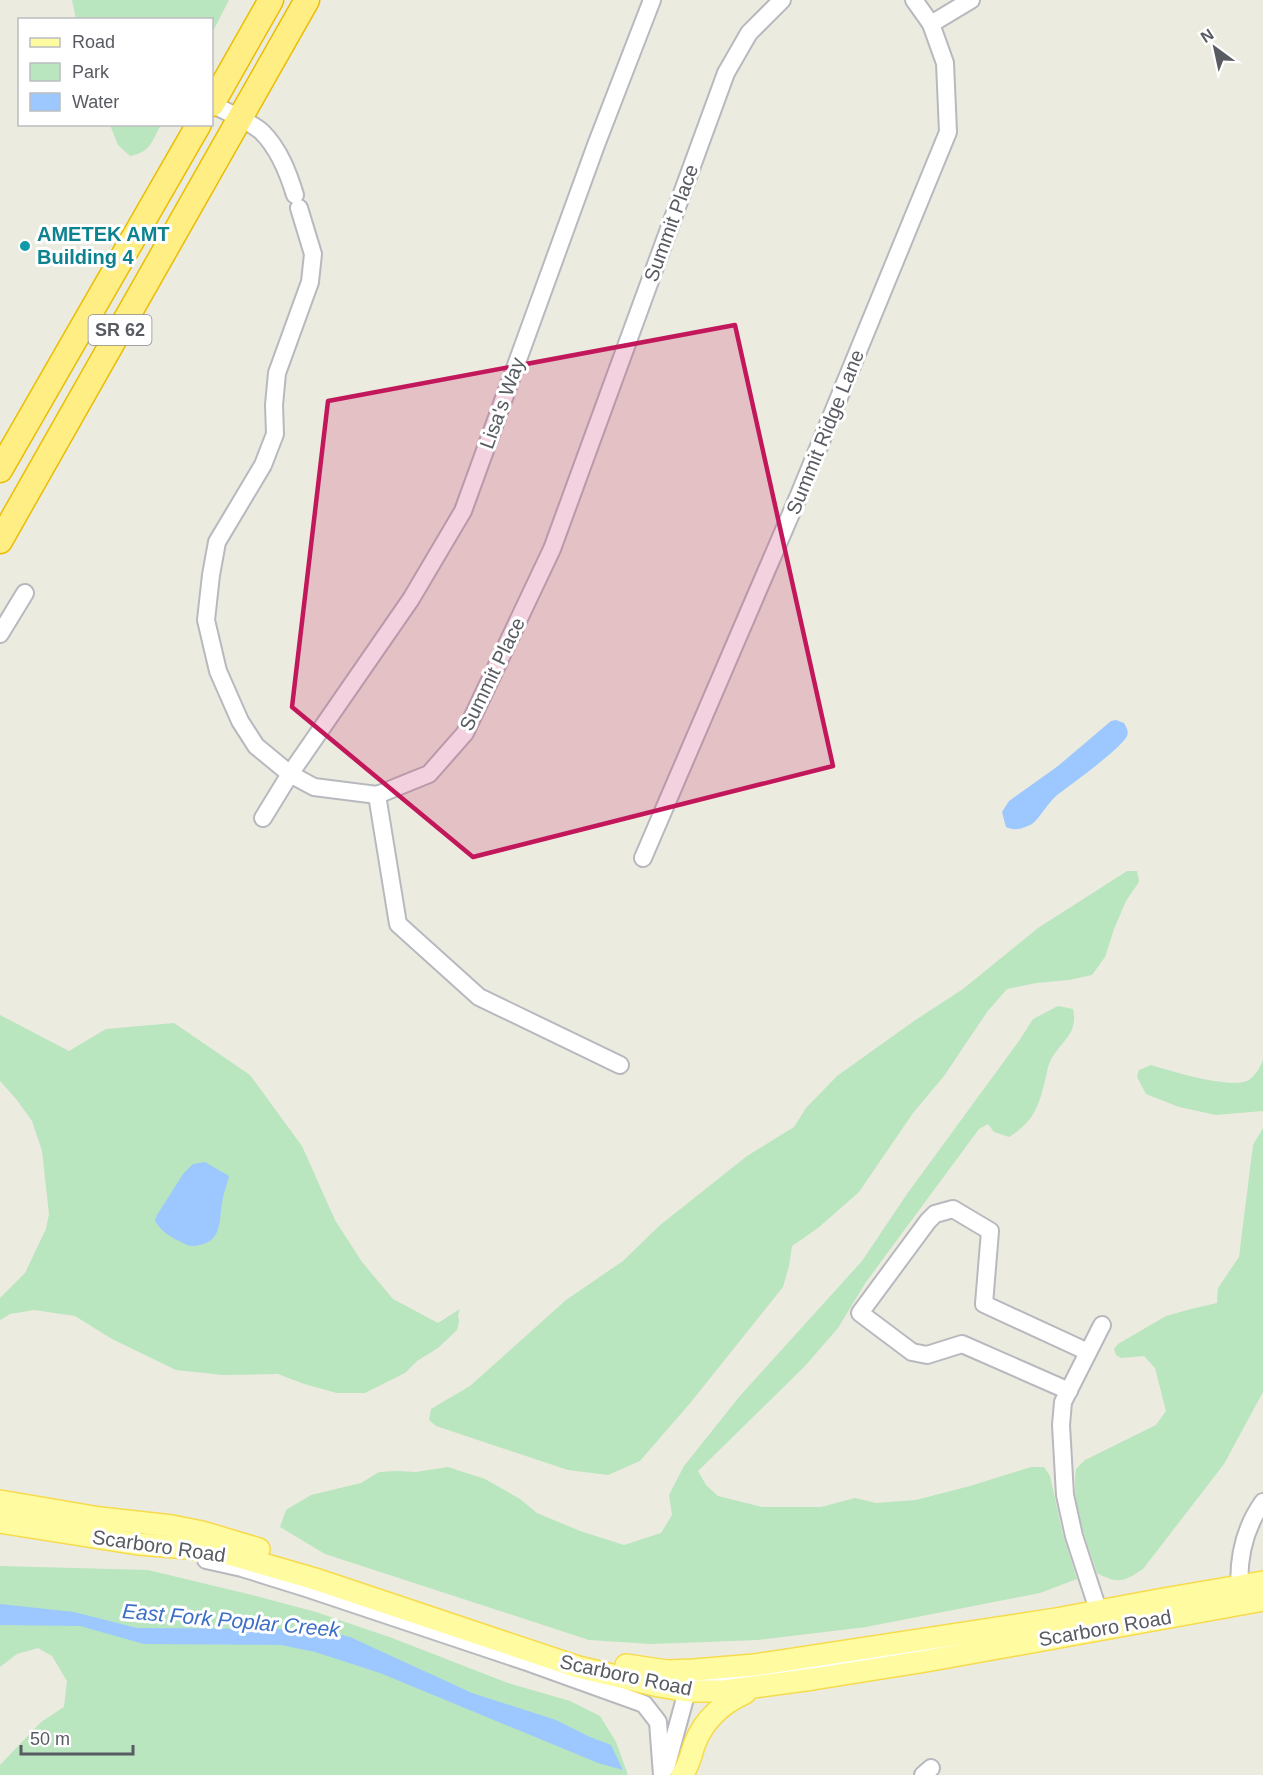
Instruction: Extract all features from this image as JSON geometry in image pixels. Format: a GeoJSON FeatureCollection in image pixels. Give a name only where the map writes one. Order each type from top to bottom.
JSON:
{"type":"FeatureCollection","features":[{"type":"Feature","properties":{"kind":"highway"},"geometry":{"type":"LineString","coordinates":[[213,102],[270,0]]}},
{"type":"Feature","properties":{"kind":"highway","name":"SR 62"},"geometry":{"type":"LineString","coordinates":[[0,541],[307,0]]}},
{"type":"Feature","properties":{"kind":"highway","name":"SR 62"},"geometry":{"type":"LineString","coordinates":[[0,470],[198,126]]}},
{"type":"Feature","properties":{"kind":"main road","name":"Scarboro Road"},"geometry":{"type":"LineString","coordinates":[[0,1502],[202,1532],[562,1650],[646,1669],[694,1670],[754,1665],[1056,1619],[1102,1620]]}},
{"type":"Feature","properties":{"kind":"main road","name":"Scarboro Road"},"geometry":{"type":"LineString","coordinates":[[0,1522],[232,1556],[263,1564],[578,1667],[687,1691],[724,1691],[759,1687],[926,1662],[1102,1620],[1240,1594],[1263,1582]]}},
{"type":"Feature","properties":{"kind":"main road","name":"Scarboro Road"},"geometry":{"type":"LineString","coordinates":[[1240,1594],[1263,1600]]}},
{"type":"Feature","properties":{"kind":"main road"},"geometry":{"type":"LineString","coordinates":[[682,1775],[686,1770],[696,1740],[709,1719],[723,1705],[759,1687]]}},
{"type":"Feature","properties":{"kind":"street","name":"Lisa's Way"},"geometry":{"type":"LineString","coordinates":[[263,818],[290,774],[411,599],[463,510],[596,145],[652,0]]}},
{"type":"Feature","properties":{"kind":"street","name":"Summit Place"},"geometry":{"type":"LineString","coordinates":[[213,104],[261,131],[279,154],[290,178],[313,255],[310,282],[277,373],[274,405],[275,434],[263,465],[217,542],[206,620],[218,671],[240,721],[256,746],[290,774],[314,787],[377,795],[429,774],[465,733],[552,549],[726,73],[749,33],[782,0]]}},
{"type":"Feature","properties":{"kind":"street","name":"Summit Ridge Lane"},"geometry":{"type":"LineString","coordinates":[[642,858],[799,495],[948,132],[945,63],[931,24],[914,0]]}},
{"type":"Feature","properties":{"kind":"street"},"geometry":{"type":"LineString","coordinates":[[931,24],[971,0]]}},
{"type":"Feature","properties":{"kind":"street"},"geometry":{"type":"LineString","coordinates":[[0,634],[24,593]]}},
{"type":"Feature","properties":{"kind":"street"},"geometry":{"type":"LineString","coordinates":[[377,795],[398,924],[480,997],[620,1065]]}},
{"type":"Feature","properties":{"kind":"street"},"geometry":{"type":"LineString","coordinates":[[1069,1391],[962,1344],[927,1354],[912,1353],[860,1313],[928,1221],[935,1214],[953,1209],[990,1231],[984,1304],[1088,1352]]}},
{"type":"Feature","properties":{"kind":"street"},"geometry":{"type":"LineString","coordinates":[[1102,1325],[1063,1402],[1061,1425],[1065,1495],[1074,1536],[1102,1620]]}},
{"type":"Feature","properties":{"kind":"street"},"geometry":{"type":"LineString","coordinates":[[1240,1594],[1241,1554],[1251,1520],[1263,1502]]}},
{"type":"Feature","properties":{"kind":"street"},"geometry":{"type":"LineString","coordinates":[[138,1544],[242,1568],[634,1699],[644,1704],[658,1722],[663,1775]]}},
{"type":"Feature","properties":{"kind":"street"},"geometry":{"type":"LineString","coordinates":[[687,1691],[706,1681],[789,1672],[940,1648],[1056,1619]]}},
{"type":"Feature","properties":{"kind":"street"},"geometry":{"type":"LineString","coordinates":[[663,1775],[694,1670]]}},
{"type":"Feature","properties":{"kind":"highlighted area"},"geometry":{"type":"Polygon","coordinates":[[[735,325],[833,766],[473,857],[292,707],[328,401],[735,325]]]}},
{"type":"Feature","properties":{"kind":"green space"},"geometry":{"type":"Polygon","coordinates":[[[72,0],[229,0],[213,31],[213,18],[76,18],[72,0]]]}},
{"type":"Feature","properties":{"kind":"green space"},"geometry":{"type":"Polygon","coordinates":[[[111,126],[160,126],[142,152],[130,156],[118,145],[111,126]]]}},
{"type":"Feature","properties":{"kind":"green space"},"geometry":{"type":"Polygon","coordinates":[[[1127,871],[1137,871],[1139,882],[1126,901],[1105,957],[1092,975],[1007,989],[987,1012],[944,1076],[913,1113],[859,1192],[818,1228],[792,1246],[783,1287],[691,1402],[640,1461],[608,1475],[568,1470],[436,1426],[429,1420],[431,1409],[470,1386],[566,1300],[623,1261],[659,1226],[747,1156],[794,1127],[806,1108],[837,1076],[963,989],[1038,928],[1127,871]]]}},
{"type":"Feature","properties":{"kind":"green space"},"geometry":{"type":"Polygon","coordinates":[[[1058,1006],[1073,1009],[1073,1025],[1071,1032],[1050,1062],[1034,1113],[1024,1126],[1009,1137],[994,1132],[988,1124],[979,1129],[866,1282],[838,1328],[805,1366],[698,1471],[706,1485],[718,1496],[762,1507],[821,1507],[855,1498],[876,1503],[916,1500],[1031,1467],[1044,1467],[1050,1476],[1063,1535],[1077,1579],[1040,1593],[866,1627],[758,1640],[651,1644],[589,1640],[325,1554],[280,1527],[286,1510],[311,1495],[361,1483],[379,1472],[416,1472],[448,1467],[485,1479],[520,1499],[537,1513],[580,1531],[624,1545],[661,1533],[672,1515],[669,1495],[684,1466],[739,1397],[862,1261],[907,1194],[1033,1019],[1058,1006]]]}},
{"type":"Feature","properties":{"kind":"green space"},"geometry":{"type":"Polygon","coordinates":[[[0,1015],[69,1051],[106,1029],[174,1023],[250,1075],[302,1146],[335,1220],[362,1262],[393,1299],[438,1323],[460,1309],[457,1330],[405,1373],[365,1393],[337,1393],[278,1374],[223,1375],[176,1370],[112,1339],[75,1316],[34,1310],[10,1314],[0,1320],[0,1298],[25,1273],[46,1229],[49,1214],[42,1151],[32,1121],[0,1081],[0,1015]]]}},
{"type":"Feature","properties":{"kind":"green space"},"geometry":{"type":"Polygon","coordinates":[[[1263,1060],[1263,1111],[1216,1115],[1179,1107],[1146,1094],[1137,1077],[1139,1070],[1151,1065],[1216,1081],[1241,1082],[1254,1076],[1263,1060]]]}},
{"type":"Feature","properties":{"kind":"green space"},"geometry":{"type":"Polygon","coordinates":[[[1263,1128],[1263,1392],[1224,1464],[1143,1569],[1125,1579],[1110,1579],[1097,1573],[1084,1534],[1076,1496],[1076,1469],[1085,1460],[1156,1425],[1166,1411],[1155,1368],[1144,1356],[1121,1358],[1116,1355],[1114,1349],[1118,1344],[1166,1316],[1217,1303],[1218,1288],[1239,1257],[1253,1145],[1263,1128]]]}},
{"type":"Feature","properties":{"kind":"green space"},"geometry":{"type":"Polygon","coordinates":[[[0,1566],[148,1570],[316,1612],[392,1638],[508,1683],[570,1701],[600,1716],[616,1742],[628,1775],[0,1775],[0,1765],[41,1722],[64,1707],[67,1681],[52,1656],[38,1648],[17,1654],[0,1667],[0,1566]]]}},
{"type":"Feature","properties":{"kind":"water"},"geometry":{"type":"Polygon","coordinates":[[[1111,721],[1124,723],[1128,732],[1123,742],[1056,796],[1032,824],[1019,829],[1006,827],[1002,812],[1009,801],[1058,766],[1111,721]]]}},
{"type":"Feature","properties":{"kind":"water"},"geometry":{"type":"Polygon","coordinates":[[[205,1162],[229,1176],[217,1233],[209,1241],[197,1246],[189,1246],[166,1233],[155,1221],[183,1174],[193,1164],[205,1162]]]}},
{"type":"Feature","properties":{"kind":"water","name":"East Fork Poplar Creek"},"geometry":{"type":"Polygon","coordinates":[[[0,1604],[74,1612],[137,1628],[318,1629],[350,1637],[472,1693],[556,1720],[611,1745],[623,1770],[598,1763],[380,1673],[315,1652],[281,1645],[144,1644],[80,1626],[0,1625],[0,1604]]]}},
{"type":"Feature","properties":{"kind":"place","name":"AMETEK AMT Building 4"},"geometry":{"type":"Point","coordinates":[25,246]}}]}
